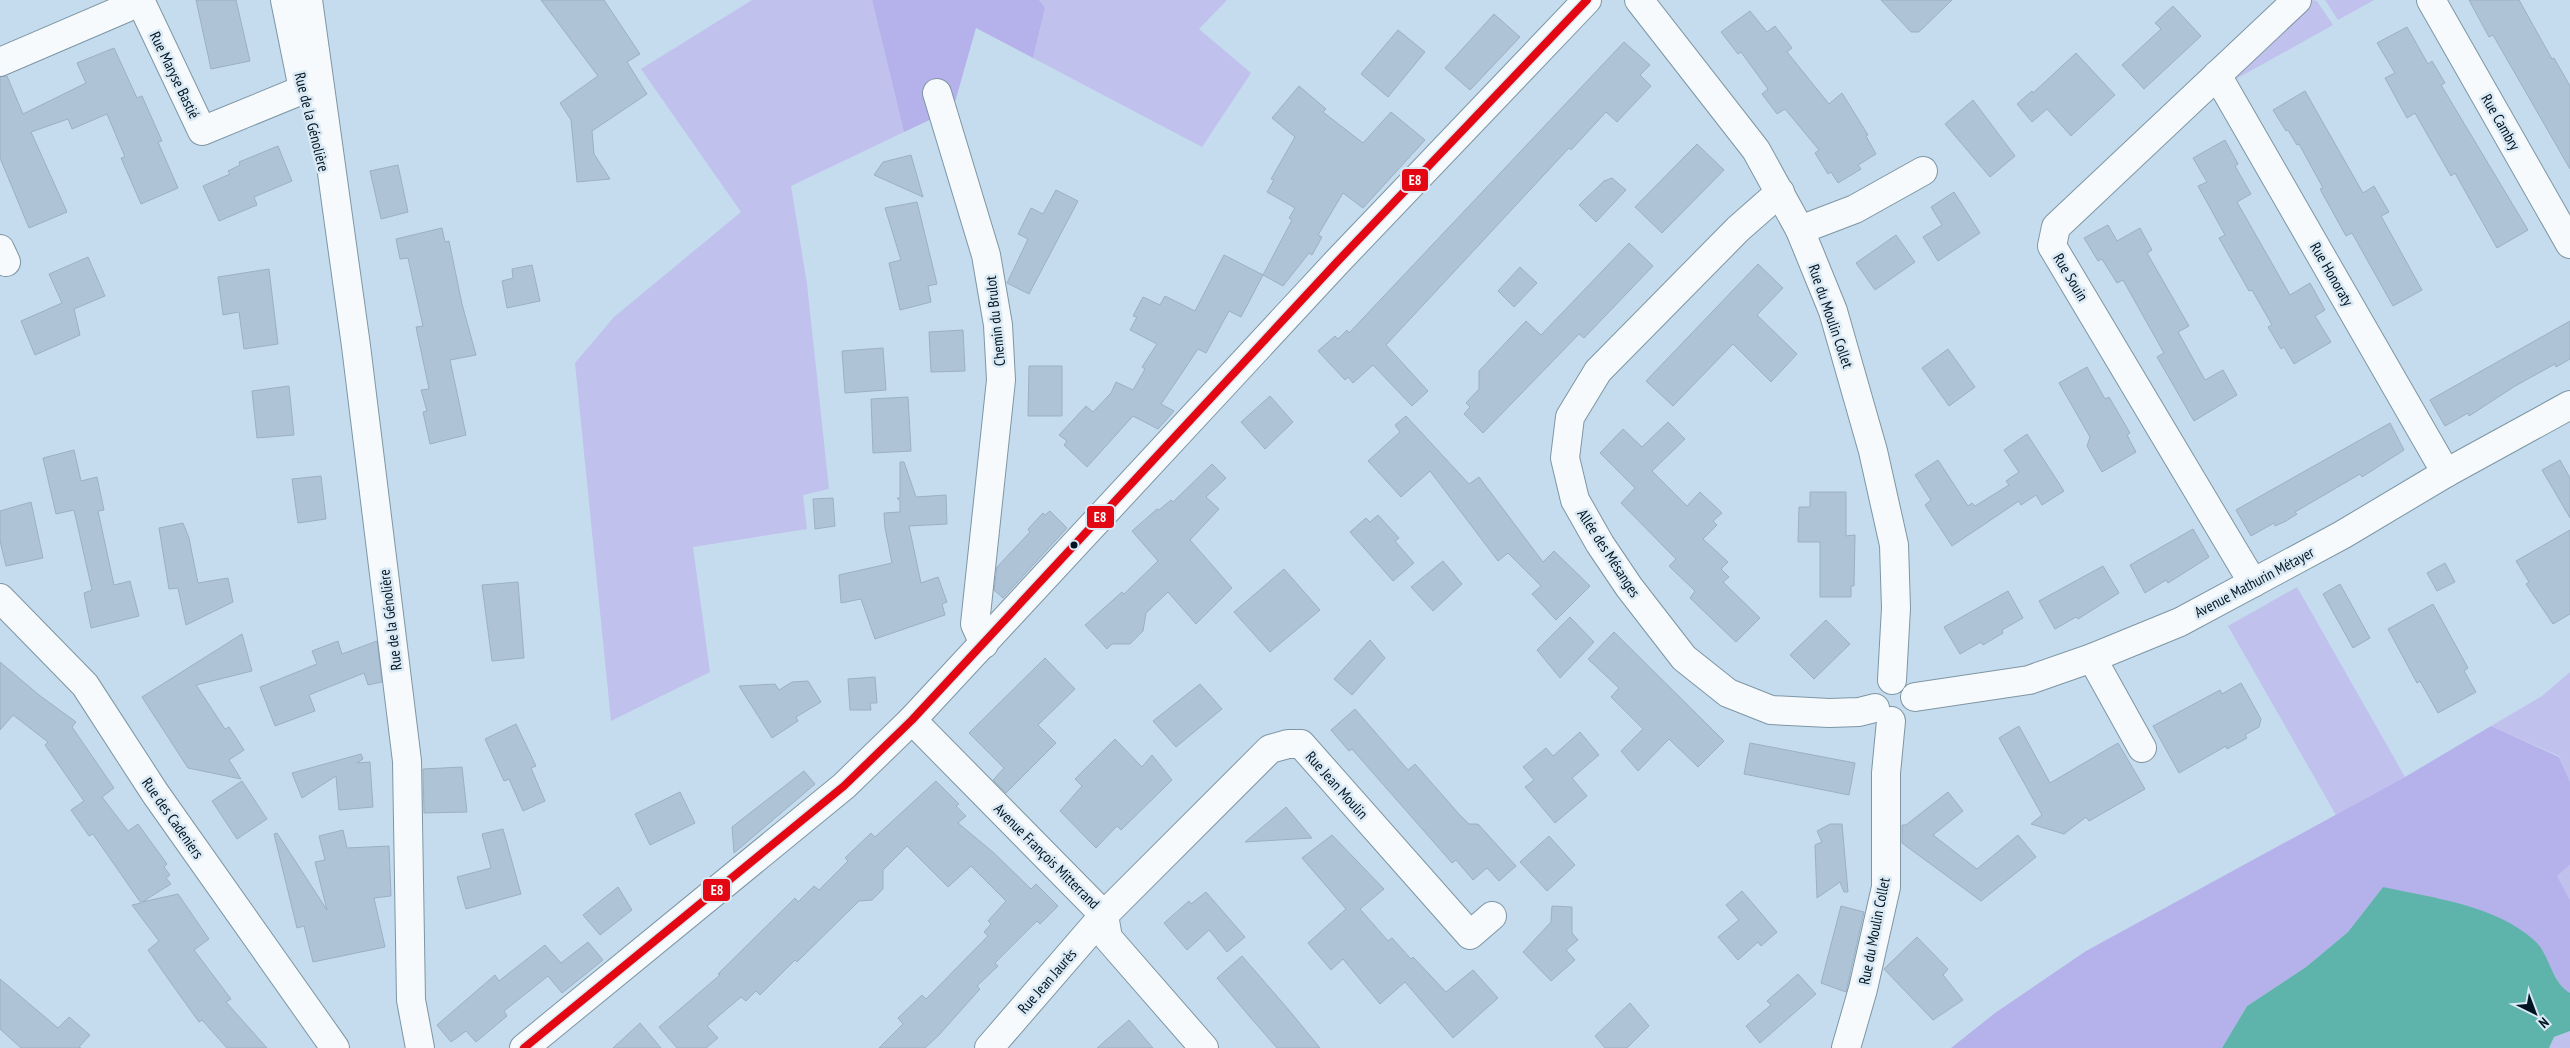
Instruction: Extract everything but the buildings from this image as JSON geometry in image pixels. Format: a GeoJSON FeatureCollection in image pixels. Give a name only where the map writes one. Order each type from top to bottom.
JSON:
{"type":"FeatureCollection","features":[{"type":"Feature","properties":{"kind":"street","name":"Rue de la Génolière"},"geometry":{"type":"LineString","coordinates":[[285,0],[311,87],[342,243],[407,761],[412,1000],[420,1048]]}},
{"type":"Feature","properties":{"kind":"street","name":"Rue de la Génolière"},"geometry":{"type":"LineString","coordinates":[[308,0],[311,87]]}},
{"type":"Feature","properties":{"kind":"street"},"geometry":{"type":"LineString","coordinates":[[524,1048],[844,786],[912,720],[1337,262],[1587,0]]}},
{"type":"Feature","properties":{"kind":"street","name":"Rue du Moulin Collet"},"geometry":{"type":"LineString","coordinates":[[1639,0],[1756,150],[1800,230],[1832,311],[1873,451],[1894,545],[1896,608],[1892,680]]}},
{"type":"Feature","properties":{"kind":"street","name":"Rue Souin"},"geometry":{"type":"LineString","coordinates":[[2253,583],[2052,246],[2056,227],[2297,0]]}},
{"type":"Feature","properties":{"kind":"street","name":"Rue Cambry"},"geometry":{"type":"LineString","coordinates":[[2431,0],[2570,244]]}},
{"type":"Feature","properties":{"kind":"street","name":"Rue Maryse Bastié"},"geometry":{"type":"LineString","coordinates":[[0,62],[140,1],[202,131],[311,87]]}},
{"type":"Feature","properties":{"kind":"street","name":"Rue Honoraty"},"geometry":{"type":"LineString","coordinates":[[2217,75],[2446,473]]}},
{"type":"Feature","properties":{"kind":"street","name":"Chemin du Brulot"},"geometry":{"type":"LineString","coordinates":[[937,92],[986,255],[998,325],[1001,380],[975,624],[984,644]]}},
{"type":"Feature","properties":{"kind":"street"},"geometry":{"type":"LineString","coordinates":[[1800,230],[1855,209],[1922,171]]}},
{"type":"Feature","properties":{"kind":"street","name":"Allée des Mésanges"},"geometry":{"type":"LineString","coordinates":[[1780,192],[1738,228],[1598,371],[1570,417],[1565,458],[1575,500],[1600,544],[1630,588],[1684,658],[1728,693],[1771,710],[1829,713],[1859,712],[1883,715]]}},
{"type":"Feature","properties":{"kind":"street","name":"Avenue Mathurin Métayer"},"geometry":{"type":"LineString","coordinates":[[1915,698],[2029,680],[2092,658],[2180,622],[2570,405]]}},
{"type":"Feature","properties":{"kind":"street","name":"Rue des Cadeniers"},"geometry":{"type":"LineString","coordinates":[[0,598],[85,685],[155,793],[335,1048]]}},
{"type":"Feature","properties":{"kind":"street"},"geometry":{"type":"LineString","coordinates":[[2092,658],[2142,748]]}},
{"type":"Feature","properties":{"kind":"street"},"geometry":{"type":"LineString","coordinates":[[1892,680],[1898,680],[1909,686],[1915,698],[1913,710],[1903,719],[1883,715],[1873,702],[1876,690],[1885,681],[1892,680]]}},
{"type":"Feature","properties":{"kind":"street","name":"Rue du Moulin Collet"},"geometry":{"type":"LineString","coordinates":[[1846,1048],[1863,989],[1886,887],[1886,773],[1883,715]]}},
{"type":"Feature","properties":{"kind":"street","name":"Avenue François Mitterrand"},"geometry":{"type":"LineString","coordinates":[[912,720],[1104,914],[1108,938],[1204,1048]]}},
{"type":"Feature","properties":{"kind":"street","name":"Rue Jean Moulin"},"geometry":{"type":"LineString","coordinates":[[1104,914],[1270,749],[1288,744],[1301,744],[1470,935],[1492,916]]}},
{"type":"Feature","properties":{"kind":"street","name":"Rue Jean Jaurès"},"geometry":{"type":"LineString","coordinates":[[989,1048],[1104,914]]}},
{"type":"Feature","properties":{"kind":"street","name":"Rue de la Génolière"},"geometry":{"type":"LineString","coordinates":[[403,1048],[412,1000]]}},
{"type":"Feature","properties":{"kind":"shaded area"},"geometry":{"type":"Polygon","coordinates":[[[752,0],[872,0],[904,132],[791,186],[807,284],[829,489],[803,495],[807,529],[693,547],[710,672],[611,721],[575,363],[614,317],[741,212],[641,69],[752,0]]]}},
{"type":"Feature","properties":{"kind":"shaded area"},"geometry":{"type":"Polygon","coordinates":[[[872,0],[1039,0],[1045,8],[1033,58],[976,28],[953,109],[904,132],[872,0]]]}},
{"type":"Feature","properties":{"kind":"shaded area"},"geometry":{"type":"Polygon","coordinates":[[[1039,0],[1227,0],[1199,29],[1251,73],[1202,147],[1033,58],[1045,8],[1039,0]]]}},
{"type":"Feature","properties":{"kind":"shaded area"},"geometry":{"type":"Polygon","coordinates":[[[2312,0],[2317,1],[2333,25],[2236,79],[2237,69],[2312,0]]]}},
{"type":"Feature","properties":{"kind":"shaded area"},"geometry":{"type":"Polygon","coordinates":[[[2325,0],[2374,0],[2338,20],[2325,0]]]}},
{"type":"Feature","properties":{"kind":"shaded area"},"geometry":{"type":"Polygon","coordinates":[[[2297,587],[2405,777],[2336,815],[2228,626],[2297,587]]]}},
{"type":"Feature","properties":{"kind":"shaded area"},"geometry":{"type":"Polygon","coordinates":[[[2570,672],[2570,782],[2559,756],[2491,726],[2542,696],[2570,672]]]}},
{"type":"Feature","properties":{"kind":"shaded area"},"geometry":{"type":"Polygon","coordinates":[[[2491,726],[2559,757],[2570,782],[2570,865],[2557,876],[2570,900],[2570,993],[2562,988],[2535,941],[2383,887],[2348,932],[2306,967],[2247,1006],[2222,1048],[1951,1048],[1995,1013],[2086,951],[2405,777],[2491,726]]]}},
{"type":"Feature","properties":{"kind":"shaded area"},"geometry":{"type":"Polygon","coordinates":[[[2570,865],[2570,900],[2557,876],[2570,865]]]}},
{"type":"Feature","properties":{"kind":"shaded area"},"geometry":{"type":"Polygon","coordinates":[[[2383,887],[2463,904],[2501,918],[2534,940],[2544,953],[2554,975],[2570,993],[2570,1031],[2554,1037],[2549,1048],[2222,1048],[2247,1006],[2306,967],[2348,932],[2383,887]]]}},
{"type":"Feature","properties":{"kind":"shaded area"},"geometry":{"type":"Polygon","coordinates":[[[2570,1031],[2570,1048],[2549,1048],[2554,1037],[2570,1031]]]}},
{"type":"Feature","properties":{"kind":"transit line","name":"E8"},"geometry":{"type":"LineString","coordinates":[[524,1048],[844,786],[912,720],[1337,262],[1587,0]]}}]}
